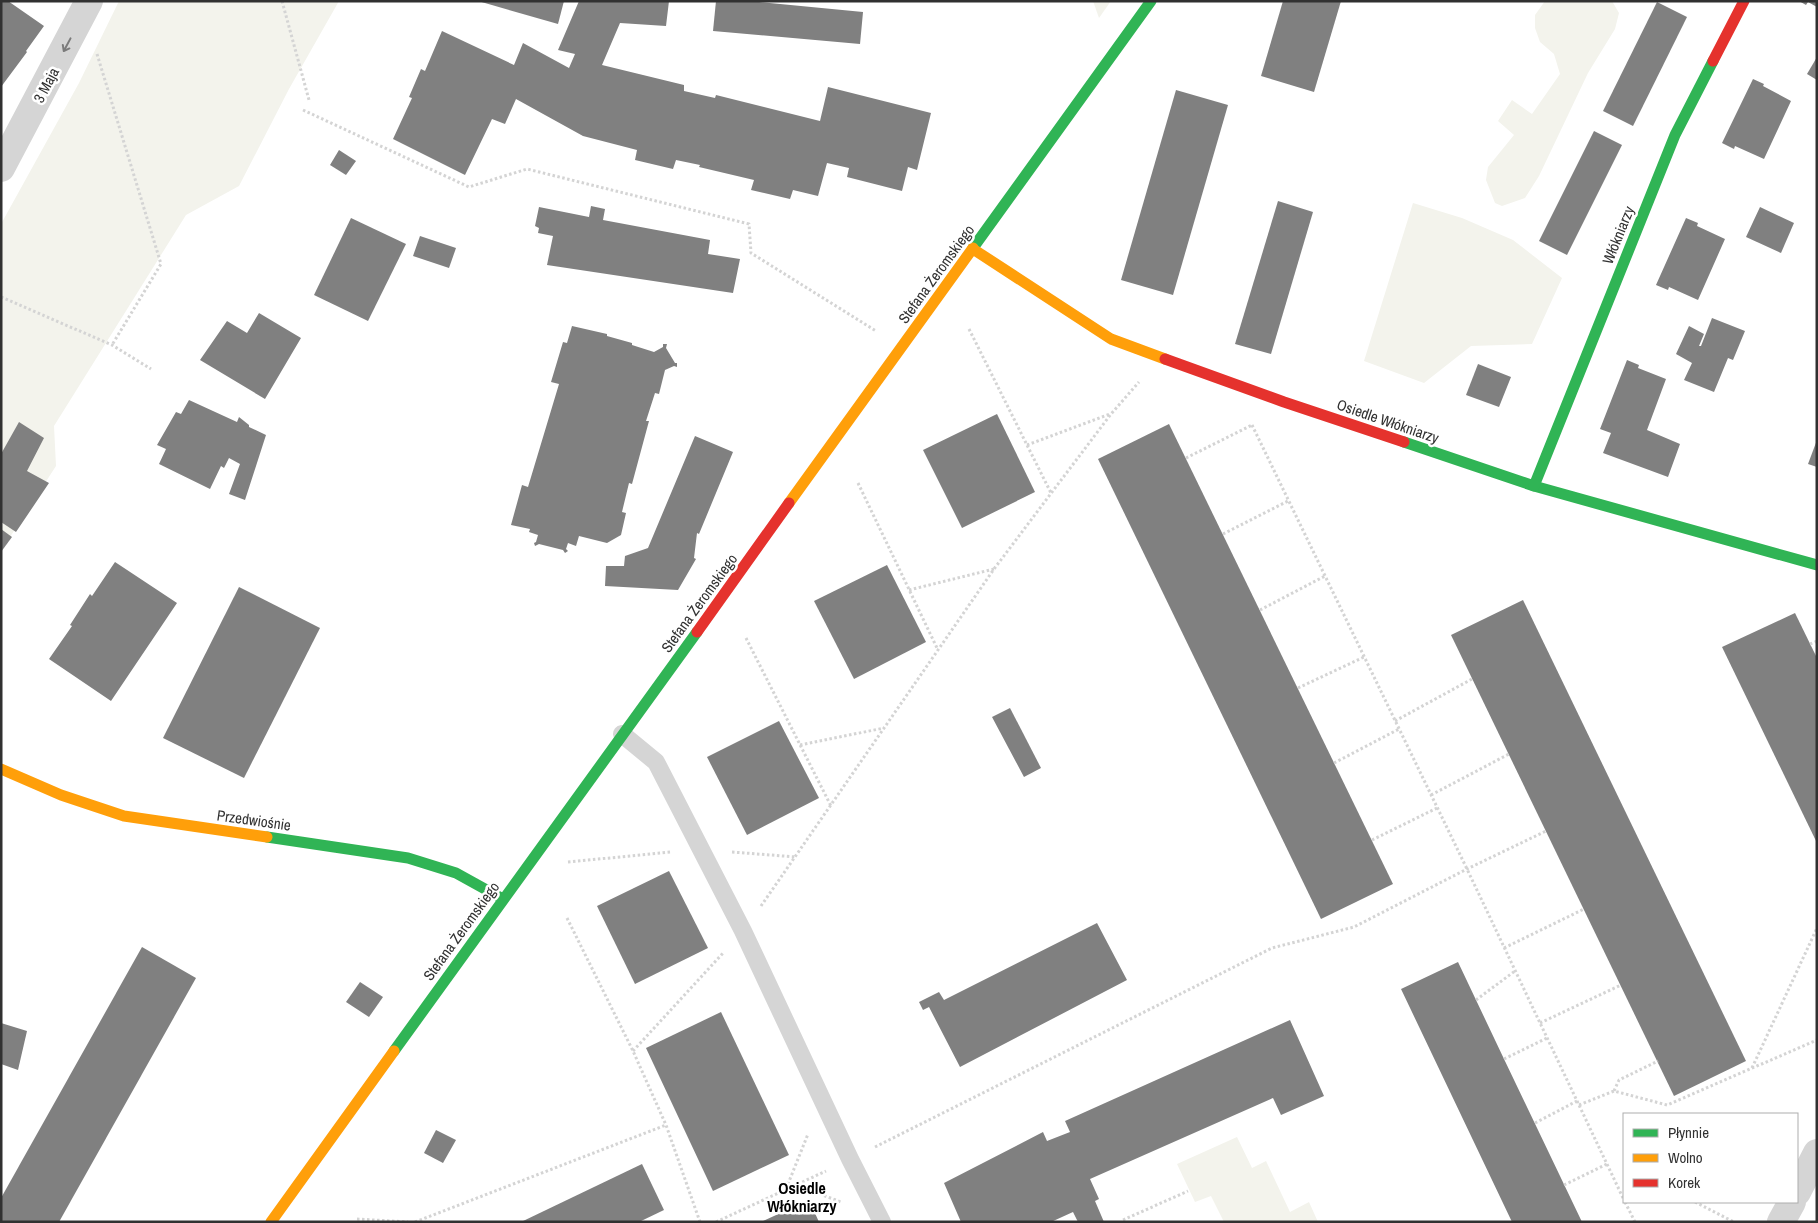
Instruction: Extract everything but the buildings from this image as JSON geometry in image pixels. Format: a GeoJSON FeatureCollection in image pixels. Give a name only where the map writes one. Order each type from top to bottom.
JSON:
{"type":"FeatureCollection","features":[{"type":"Feature","properties":{"kind":"street","name":"Stefana Żeromskiego"},"geometry":{"type":"LineString","coordinates":[[271,1222],[1151,1]]}},
{"type":"Feature","properties":{"kind":"street","name":"Włókniarzy"},"geometry":{"type":"LineString","coordinates":[[1534,486],[1674,135],[1744,1]]}},
{"type":"Feature","properties":{"kind":"street","name":"3 Maja"},"geometry":{"type":"LineString","coordinates":[[1,168],[87,6]]}},
{"type":"Feature","properties":{"kind":"street","name":"Osiedle Włókniarzy"},"geometry":{"type":"LineString","coordinates":[[973,249],[1111,339],[1284,402],[1534,486],[1817,565]]}},
{"type":"Feature","properties":{"kind":"street","name":"Przedwiośnie"},"geometry":{"type":"LineString","coordinates":[[1,769],[99,809],[124,816],[408,858],[456,873],[503,899]]}},
{"type":"Feature","properties":{"kind":"street"},"geometry":{"type":"LineString","coordinates":[[1798,1190],[1817,1153]]}},
{"type":"Feature","properties":{"kind":"street"},"geometry":{"type":"LineString","coordinates":[[1781,1222],[1791,1203]]}},
{"type":"Feature","properties":{"kind":"lane"},"geometry":{"type":"LineString","coordinates":[[622,734],[656,762],[743,931],[850,1160],[881,1218]]}},
{"type":"Feature","properties":{"kind":"path"},"geometry":{"type":"LineString","coordinates":[[282,1],[309,100]]}},
{"type":"Feature","properties":{"kind":"path"},"geometry":{"type":"LineString","coordinates":[[87,6],[161,264],[112,345]]}},
{"type":"Feature","properties":{"kind":"path"},"geometry":{"type":"LineString","coordinates":[[303,110],[469,186],[527,169],[749,224],[751,253],[902,347]]}},
{"type":"Feature","properties":{"kind":"path"},"geometry":{"type":"LineString","coordinates":[[1,297],[112,345],[150,369]]}},
{"type":"Feature","properties":{"kind":"path"},"geometry":{"type":"LineString","coordinates":[[969,329],[1051,493]]}},
{"type":"Feature","properties":{"kind":"path"},"geometry":{"type":"LineString","coordinates":[[633,1051],[743,931],[994,569],[1111,414],[1142,379]]}},
{"type":"Feature","properties":{"kind":"path"},"geometry":{"type":"LineString","coordinates":[[1027,445],[1111,414]]}},
{"type":"Feature","properties":{"kind":"path"},"geometry":{"type":"LineString","coordinates":[[1249,419],[1467,869],[1623,1198]]}},
{"type":"Feature","properties":{"kind":"path"},"geometry":{"type":"LineString","coordinates":[[1186,458],[1252,425]]}},
{"type":"Feature","properties":{"kind":"path"},"geometry":{"type":"LineString","coordinates":[[858,483],[938,650]]}},
{"type":"Feature","properties":{"kind":"path"},"geometry":{"type":"LineString","coordinates":[[1223,534],[1288,501]]}},
{"type":"Feature","properties":{"kind":"path"},"geometry":{"type":"LineString","coordinates":[[909,590],[994,569]]}},
{"type":"Feature","properties":{"kind":"path"},"geometry":{"type":"LineString","coordinates":[[1260,610],[1324,576]]}},
{"type":"Feature","properties":{"kind":"path"},"geometry":{"type":"LineString","coordinates":[[746,638],[831,806]]}},
{"type":"Feature","properties":{"kind":"path"},"geometry":{"type":"LineString","coordinates":[[1810,644],[1817,641]]}},
{"type":"Feature","properties":{"kind":"path"},"geometry":{"type":"LineString","coordinates":[[1298,688],[1364,657]]}},
{"type":"Feature","properties":{"kind":"path"},"geometry":{"type":"LineString","coordinates":[[1395,721],[1472,678]]}},
{"type":"Feature","properties":{"kind":"path"},"geometry":{"type":"LineString","coordinates":[[800,745],[885,728]]}},
{"type":"Feature","properties":{"kind":"path"},"geometry":{"type":"LineString","coordinates":[[1334,763],[1399,729]]}},
{"type":"Feature","properties":{"kind":"path"},"geometry":{"type":"LineString","coordinates":[[1431,795],[1509,754]]}},
{"type":"Feature","properties":{"kind":"path"},"geometry":{"type":"LineString","coordinates":[[1372,840],[1437,808]]}},
{"type":"Feature","properties":{"kind":"path"},"geometry":{"type":"LineString","coordinates":[[716,1222],[850,1160],[1272,948],[1354,927],[1546,831]]}},
{"type":"Feature","properties":{"kind":"path"},"geometry":{"type":"LineString","coordinates":[[541,846],[562,861],[572,862],[701,849],[796,857]]}},
{"type":"Feature","properties":{"kind":"path"},"geometry":{"type":"LineString","coordinates":[[1504,948],[1584,909]]}},
{"type":"Feature","properties":{"kind":"path"},"geometry":{"type":"LineString","coordinates":[[567,918],[633,1051],[666,1125],[700,1222]]}},
{"type":"Feature","properties":{"kind":"path"},"geometry":{"type":"LineString","coordinates":[[1752,1068],[1817,928]]}},
{"type":"Feature","properties":{"kind":"path"},"geometry":{"type":"LineString","coordinates":[[1476,1000],[1515,971]]}},
{"type":"Feature","properties":{"kind":"path"},"geometry":{"type":"LineString","coordinates":[[1540,1023],[1621,985]]}},
{"type":"Feature","properties":{"kind":"path"},"geometry":{"type":"LineString","coordinates":[[1504,1059],[1547,1038]]}},
{"type":"Feature","properties":{"kind":"path"},"geometry":{"type":"LineString","coordinates":[[1535,1123],[1578,1103],[1614,1091],[1666,1105],[1817,1040]]}},
{"type":"Feature","properties":{"kind":"path"},"geometry":{"type":"LineString","coordinates":[[1614,1091],[1619,1080],[1658,1061]]}},
{"type":"Feature","properties":{"kind":"path"},"geometry":{"type":"LineString","coordinates":[[786,1189],[822,1099]]}},
{"type":"Feature","properties":{"kind":"path"},"geometry":{"type":"LineString","coordinates":[[415,1222],[666,1125]]}},
{"type":"Feature","properties":{"kind":"path"},"geometry":{"type":"LineString","coordinates":[[1564,1185],[1607,1164]]}},
{"type":"Feature","properties":{"kind":"path"},"geometry":{"type":"LineString","coordinates":[[795,1185],[881,1218]]}},
{"type":"Feature","properties":{"kind":"path"},"geometry":{"type":"LineString","coordinates":[[1128,1222],[1124,1220],[1188,1191]]}},
{"type":"Feature","properties":{"kind":"path"},"geometry":{"type":"LineString","coordinates":[[1626,1203],[1635,1222]]}},
{"type":"Feature","properties":{"kind":"path"},"geometry":{"type":"LineString","coordinates":[[1697,1203],[1734,1222]]}},
{"type":"Feature","properties":{"kind":"path"},"geometry":{"type":"LineString","coordinates":[[357,1219],[408,1222]]}},
{"type":"Feature","properties":{"kind":"shaded area"},"geometry":{"type":"Polygon","coordinates":[[[119,1],[339,1],[289,89],[239,186],[186,215],[54,426],[56,466],[1,551],[1,224],[79,83],[119,1]]]}},
{"type":"Feature","properties":{"kind":"shaded area"},"geometry":{"type":"Polygon","coordinates":[[[1093,1],[1111,1],[1099,18],[1093,1]]]}},
{"type":"Feature","properties":{"kind":"shaded area"},"geometry":{"type":"Polygon","coordinates":[[[1545,1],[1612,1],[1619,13],[1615,29],[1588,73],[1539,176],[1525,198],[1502,206],[1495,203],[1486,180],[1488,167],[1514,135],[1498,121],[1512,100],[1532,114],[1560,74],[1554,54],[1540,42],[1535,28],[1535,15],[1545,1]]]}},
{"type":"Feature","properties":{"kind":"shaded area"},"geometry":{"type":"Polygon","coordinates":[[[1413,203],[1462,218],[1513,240],[1562,278],[1532,344],[1471,346],[1424,383],[1364,361],[1413,203]]]}},
{"type":"Feature","properties":{"kind":"shaded area"},"geometry":{"type":"Polygon","coordinates":[[[1237,1137],[1252,1168],[1266,1161],[1290,1212],[1309,1202],[1318,1222],[1224,1222],[1211,1196],[1195,1202],[1177,1164],[1237,1137]]]}},
{"type":"Feature","properties":{"kind":"traffic: fast"},"geometry":{"type":"LineString","coordinates":[[973,248],[1151,1]]}},
{"type":"Feature","properties":{"kind":"traffic: fast"},"geometry":{"type":"LineString","coordinates":[[1534,486],[1675,135],[1713,61]]}},
{"type":"Feature","properties":{"kind":"traffic: fast"},"geometry":{"type":"LineString","coordinates":[[1404,442],[1534,486],[1817,565]]}},
{"type":"Feature","properties":{"kind":"traffic: fast"},"geometry":{"type":"LineString","coordinates":[[394,1051],[697,632]]}},
{"type":"Feature","properties":{"kind":"traffic: fast"},"geometry":{"type":"LineString","coordinates":[[267,837],[408,858],[456,873],[503,899]]}},
{"type":"Feature","properties":{"kind":"traffic: slow"},"geometry":{"type":"LineString","coordinates":[[789,503],[973,248]]}},
{"type":"Feature","properties":{"kind":"traffic: slow"},"geometry":{"type":"LineString","coordinates":[[973,249],[1111,339],[1165,359]]}},
{"type":"Feature","properties":{"kind":"traffic: slow"},"geometry":{"type":"LineString","coordinates":[[1,769],[61,795],[124,816],[267,837]]}},
{"type":"Feature","properties":{"kind":"traffic: slow"},"geometry":{"type":"LineString","coordinates":[[271,1222],[394,1051]]}},
{"type":"Feature","properties":{"kind":"traffic: jam"},"geometry":{"type":"LineString","coordinates":[[1713,61],[1744,1]]}},
{"type":"Feature","properties":{"kind":"traffic: jam"},"geometry":{"type":"LineString","coordinates":[[1165,359],[1284,402],[1404,442]]}},
{"type":"Feature","properties":{"kind":"traffic: jam"},"geometry":{"type":"LineString","coordinates":[[697,632],[789,503]]}},
{"type":"Feature","properties":{"kind":"district","name":"Osiedle Włókniarzy"},"geometry":{"type":"Point","coordinates":[802,1197]}}]}
